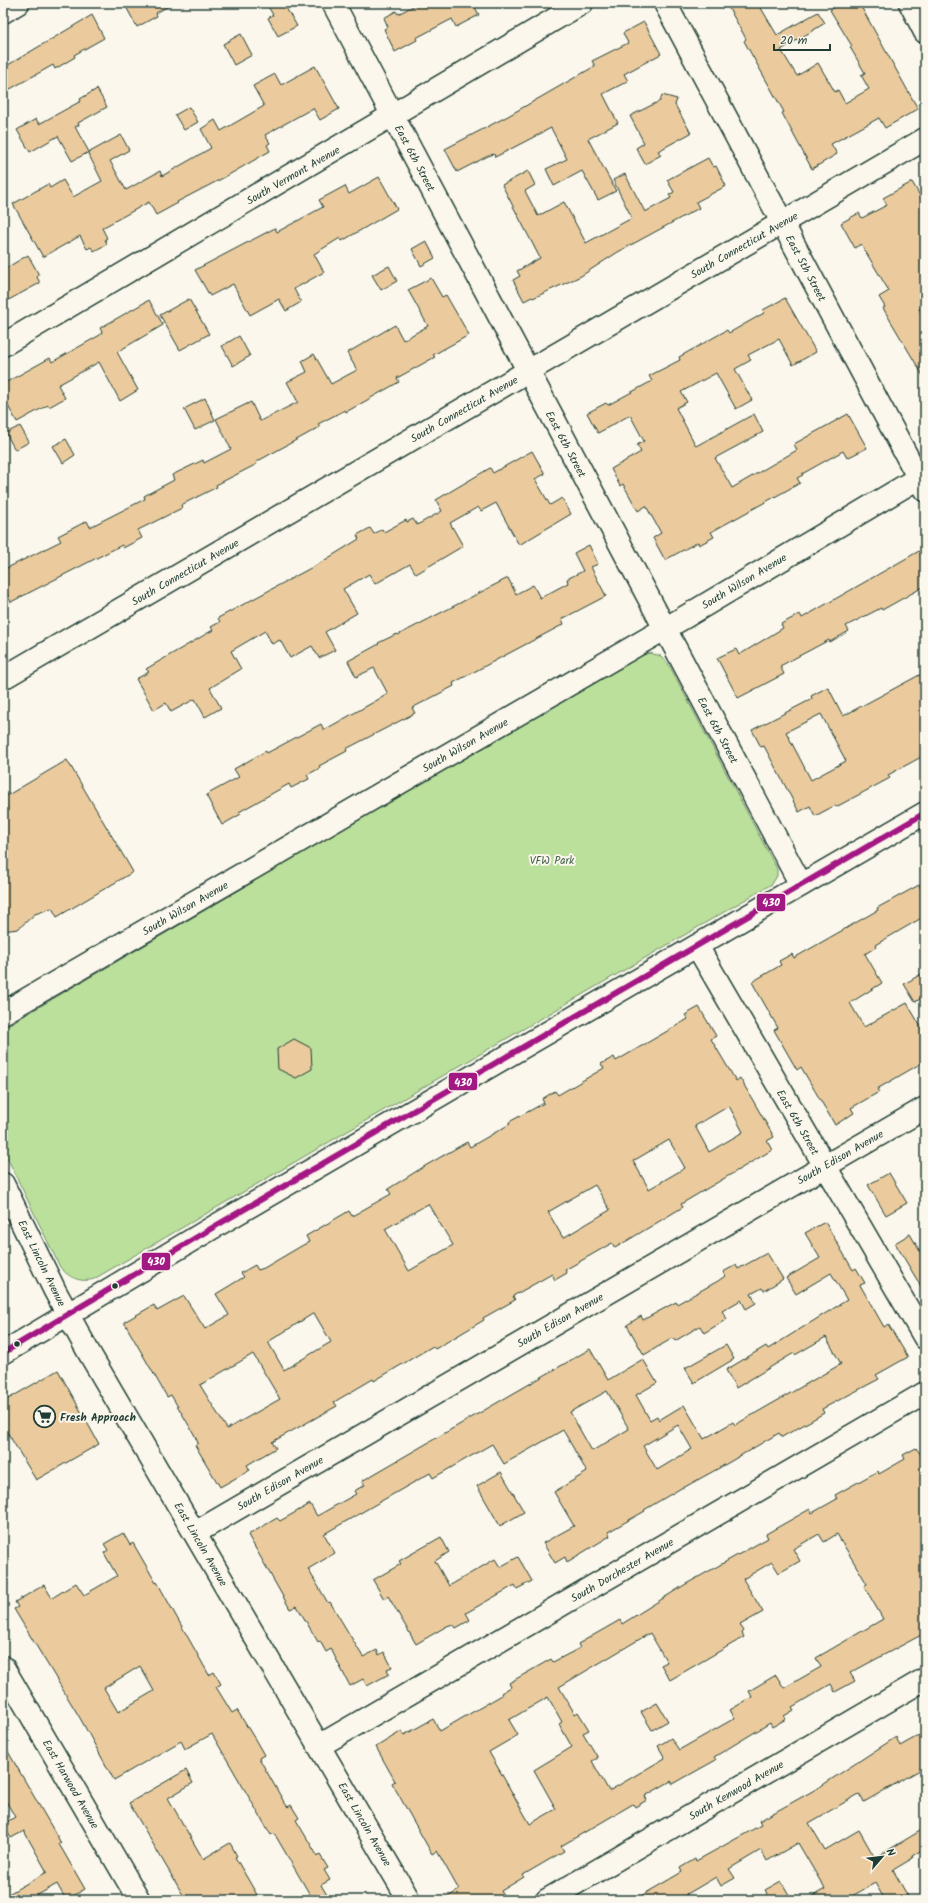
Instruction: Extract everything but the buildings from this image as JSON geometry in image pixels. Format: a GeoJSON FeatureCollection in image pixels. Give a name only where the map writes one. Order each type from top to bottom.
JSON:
{"type":"FeatureCollection","features":[{"type":"Feature","properties":{"kind":"street"},"geometry":{"type":"LineString","coordinates":[[3,12],[18,3]]}},
{"type":"Feature","properties":{"kind":"street","name":"East 6th Street"},"geometry":{"type":"LineString","coordinates":[[333,3],[801,885]]}},
{"type":"Feature","properties":{"kind":"street","name":"South Vermont Avenue"},"geometry":{"type":"LineString","coordinates":[[3,345],[582,3]]}},
{"type":"Feature","properties":{"kind":"street","name":"East 5th Street"},"geometry":{"type":"LineString","coordinates":[[665,3],[781,222],[923,480]]}},
{"type":"Feature","properties":{"kind":"street"},"geometry":{"type":"LineString","coordinates":[[910,3],[925,32]]}},
{"type":"Feature","properties":{"kind":"street","name":"South Connecticut Avenue"},"geometry":{"type":"LineString","coordinates":[[3,678],[528,372],[925,138]]}},
{"type":"Feature","properties":{"kind":"street","name":"South Wilson Avenue"},"geometry":{"type":"LineString","coordinates":[[3,1013],[664,628],[923,480]]}},
{"type":"Feature","properties":{"kind":"street"},"geometry":{"type":"LineString","coordinates":[[3,1353],[212,1228],[925,813]]}},
{"type":"Feature","properties":{"kind":"street","name":"East 6th Street"},"geometry":{"type":"LineString","coordinates":[[697,946],[925,1338]]}},
{"type":"Feature","properties":{"kind":"street","name":"South Edison Avenue"},"geometry":{"type":"LineString","coordinates":[[195,1533],[925,1108]]}},
{"type":"Feature","properties":{"kind":"street","name":"East Lincoln Avenue"},"geometry":{"type":"LineString","coordinates":[[3,1184],[68,1315],[409,1900]]}},
{"type":"Feature","properties":{"kind":"street","name":"South Dorchester Avenue"},"geometry":{"type":"LineString","coordinates":[[319,1746],[925,1393]]}},
{"type":"Feature","properties":{"kind":"street","name":"East Harwood Avenue"},"geometry":{"type":"LineString","coordinates":[[3,1667],[139,1900]]}},
{"type":"Feature","properties":{"kind":"street","name":"South Kenwood Avenue"},"geometry":{"type":"LineString","coordinates":[[547,1900],[925,1679]]}},
{"type":"Feature","properties":{"kind":"green space","name":"VFW Park"},"geometry":{"type":"Polygon","coordinates":[[[649,653],[661,656],[669,665],[777,869],[777,876],[772,884],[94,1279],[80,1280],[67,1274],[60,1267],[3,1149],[3,1028],[642,655],[649,653]]]}},
{"type":"Feature","properties":{"kind":"transit line","name":"430"},"geometry":{"type":"LineString","coordinates":[[3,1353],[212,1228],[925,813]]}},
{"type":"Feature","properties":{"kind":"place","name":"Fresh Approach"},"geometry":{"type":"Point","coordinates":[44,1417]}}]}
